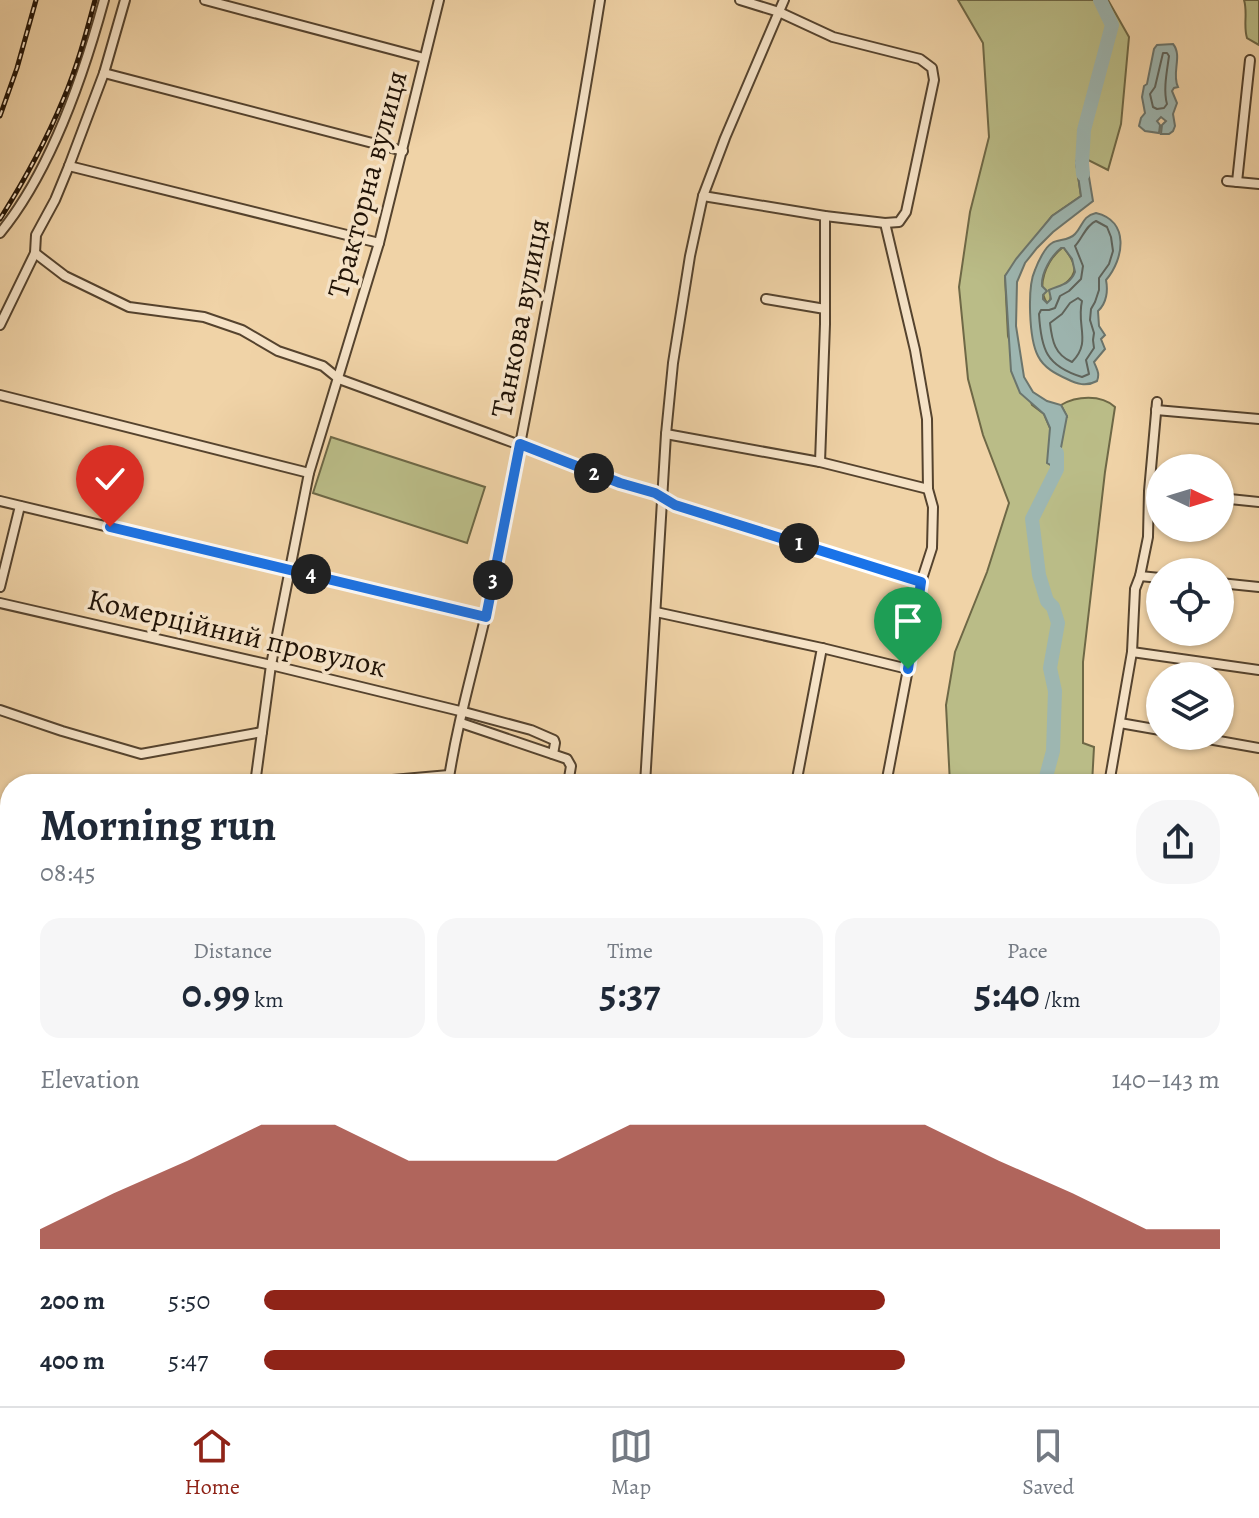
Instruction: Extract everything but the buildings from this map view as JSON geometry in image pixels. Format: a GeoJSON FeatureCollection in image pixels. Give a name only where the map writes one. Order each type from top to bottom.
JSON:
{"type":"FeatureCollection","features":[{"type":"Feature","properties":{"kind":"street"},"geometry":{"type":"LineString","coordinates":[[0,233],[53,144],[83,72],[104,0]]}},
{"type":"Feature","properties":{"kind":"street"},"geometry":{"type":"LineString","coordinates":[[0,325],[35,253],[36,235],[69,166],[104,73],[125,0]]}},
{"type":"Feature","properties":{"kind":"street"},"geometry":{"type":"LineString","coordinates":[[205,0],[424,58]]}},
{"type":"Feature","properties":{"kind":"street","name":"Тракторна вулиця"},"geometry":{"type":"LineString","coordinates":[[256,774],[271,665],[309,473],[379,243],[439,0]]}},
{"type":"Feature","properties":{"kind":"street","name":"Танкова вулиця"},"geometry":{"type":"LineString","coordinates":[[449,774],[486,617],[520,444],[562,226],[600,0]]}},
{"type":"Feature","properties":{"kind":"street"},"geometry":{"type":"LineString","coordinates":[[703,196],[825,216],[899,222],[906,212],[934,80],[932,68],[920,59],[833,37],[779,12],[740,0]]}},
{"type":"Feature","properties":{"kind":"street"},"geometry":{"type":"LineString","coordinates":[[646,774],[666,434],[673,363],[690,256],[703,196],[784,0]]}},
{"type":"Feature","properties":{"kind":"street"},"geometry":{"type":"LineString","coordinates":[[1250,60],[1232,182],[1259,184]]}},
{"type":"Feature","properties":{"kind":"street"},"geometry":{"type":"LineString","coordinates":[[104,73],[403,151]]}},
{"type":"Feature","properties":{"kind":"street"},"geometry":{"type":"LineString","coordinates":[[69,166],[379,243]]}},
{"type":"Feature","properties":{"kind":"street"},"geometry":{"type":"LineString","coordinates":[[820,462],[825,216]]}},
{"type":"Feature","properties":{"kind":"street"},"geometry":{"type":"LineString","coordinates":[[885,223],[915,350],[927,419],[928,489],[933,507],[932,548],[921,582],[888,774]]}},
{"type":"Feature","properties":{"kind":"street"},"geometry":{"type":"LineString","coordinates":[[35,253],[65,276],[129,307],[204,317],[242,330],[278,351],[323,366],[339,379],[620,483],[655,493],[675,505],[921,582]]}},
{"type":"Feature","properties":{"kind":"street"},"geometry":{"type":"LineString","coordinates":[[766,299],[825,309]]}},
{"type":"Feature","properties":{"kind":"street"},"geometry":{"type":"LineString","coordinates":[[0,395],[309,473]]}},
{"type":"Feature","properties":{"kind":"street"},"geometry":{"type":"LineString","coordinates":[[1152,454],[1157,406],[1259,419]]}},
{"type":"Feature","properties":{"kind":"street"},"geometry":{"type":"LineString","coordinates":[[666,434],[820,462],[928,489]]}},
{"type":"Feature","properties":{"kind":"street"},"geometry":{"type":"LineString","coordinates":[[1234,499],[1259,502]]}},
{"type":"Feature","properties":{"kind":"street"},"geometry":{"type":"LineString","coordinates":[[0,501],[486,617]]}},
{"type":"Feature","properties":{"kind":"street"},"geometry":{"type":"LineString","coordinates":[[0,587],[20,506]]}},
{"type":"Feature","properties":{"kind":"street"},"geometry":{"type":"LineString","coordinates":[[1111,774],[1132,652],[1135,589],[1147,542]]}},
{"type":"Feature","properties":{"kind":"street"},"geometry":{"type":"LineString","coordinates":[[1140,576],[1146,577]]}},
{"type":"Feature","properties":{"kind":"street"},"geometry":{"type":"LineString","coordinates":[[1234,584],[1259,587]]}},
{"type":"Feature","properties":{"kind":"street","name":"Комерційний провулок"},"geometry":{"type":"LineString","coordinates":[[0,603],[464,712],[545,735],[554,740],[553,754]]}},
{"type":"Feature","properties":{"kind":"street"},"geometry":{"type":"LineString","coordinates":[[656,612],[908,669]]}},
{"type":"Feature","properties":{"kind":"street"},"geometry":{"type":"LineString","coordinates":[[798,774],[822,648]]}},
{"type":"Feature","properties":{"kind":"street"},"geometry":{"type":"LineString","coordinates":[[1132,652],[1259,670]]}},
{"type":"Feature","properties":{"kind":"street"},"geometry":{"type":"LineString","coordinates":[[0,710],[141,754],[262,732]]}},
{"type":"Feature","properties":{"kind":"street"},"geometry":{"type":"LineString","coordinates":[[461,723],[567,759],[571,766],[570,774]]}},
{"type":"Feature","properties":{"kind":"street"},"geometry":{"type":"LineString","coordinates":[[1120,723],[1146,728]]}},
{"type":"Feature","properties":{"kind":"street"},"geometry":{"type":"LineString","coordinates":[[1234,744],[1259,748]]}},
{"type":"Feature","properties":{"kind":"green space"},"geometry":{"type":"Polygon","coordinates":[[[958,0],[1108,0],[1129,37],[1121,124],[1108,170],[1080,153],[1076,162],[1081,196],[1052,216],[1005,276],[1008,336],[1032,405],[1044,414],[1050,428],[1067,417],[1061,405],[1074,400],[1096,398],[1115,407],[1083,662],[1083,743],[1094,747],[1093,774],[949,774],[946,705],[955,652],[987,572],[1009,503],[983,435],[968,379],[959,287],[970,212],[989,137],[983,43],[958,0]]]}},
{"type":"Feature","properties":{"kind":"green space"},"geometry":{"type":"Polygon","coordinates":[[[1244,0],[1259,0],[1259,45],[1247,38],[1244,0]]]}},
{"type":"Feature","properties":{"kind":"green space"},"geometry":{"type":"Polygon","coordinates":[[[1062,248],[1074,264],[1073,275],[1051,295],[1047,303],[1042,289],[1044,274],[1062,248]]]}},
{"type":"Feature","properties":{"kind":"green space"},"geometry":{"type":"Polygon","coordinates":[[[331,437],[485,487],[467,543],[313,493],[331,437]]]}},
{"type":"Feature","properties":{"kind":"water"},"geometry":{"type":"Polygon","coordinates":[[[1173,44],[1177,54],[1178,87],[1172,91],[1177,103],[1173,114],[1175,126],[1169,134],[1161,134],[1166,121],[1161,117],[1157,121],[1159,133],[1145,131],[1139,126],[1145,113],[1142,97],[1154,49],[1157,45],[1173,44]]]}},
{"type":"Feature","properties":{"kind":"water"},"geometry":{"type":"Polygon","coordinates":[[[1080,152],[1086,159],[1093,201],[1037,248],[1025,263],[1017,282],[1016,326],[1024,377],[1033,392],[1061,405],[1067,416],[1057,469],[1047,463],[1050,428],[1044,414],[1020,393],[1011,371],[1005,276],[1052,216],[1081,196],[1076,162],[1080,152]]]}},
{"type":"Feature","properties":{"kind":"water"},"geometry":{"type":"Polygon","coordinates":[[[1091,214],[1107,217],[1114,224],[1119,232],[1120,252],[1106,280],[1105,300],[1098,311],[1099,326],[1105,335],[1101,339],[1105,349],[1094,362],[1098,378],[1093,383],[1085,384],[1059,375],[1041,360],[1033,338],[1030,300],[1032,278],[1044,251],[1052,243],[1073,236],[1091,214]],[[1064,248],[1054,255],[1043,276],[1042,286],[1047,291],[1043,299],[1047,303],[1051,299],[1049,290],[1067,282],[1075,272],[1072,259],[1064,248]]]}},
{"type":"Feature","properties":{"kind":"waterway"},"geometry":{"type":"LineString","coordinates":[[1083,174],[1084,130],[1112,25],[1100,0]]}},
{"type":"Feature","properties":{"kind":"waterway"},"geometry":{"type":"LineString","coordinates":[[1047,774],[1053,751],[1055,691],[1050,668],[1058,623],[1039,575],[1032,519],[1057,469],[1057,453]]}},
{"type":"Feature","properties":{"kind":"railway"},"geometry":{"type":"LineString","coordinates":[[0,116],[36,0]]}},
{"type":"Feature","properties":{"kind":"railway"},"geometry":{"type":"LineString","coordinates":[[0,219],[34,161],[68,88],[95,0]]}},
{"type":"Feature","properties":{"kind":"route"},"geometry":{"type":"LineString","coordinates":[[110,527],[486,617],[520,444],[620,483],[655,493],[675,505],[921,582],[908,669]]}}]}
